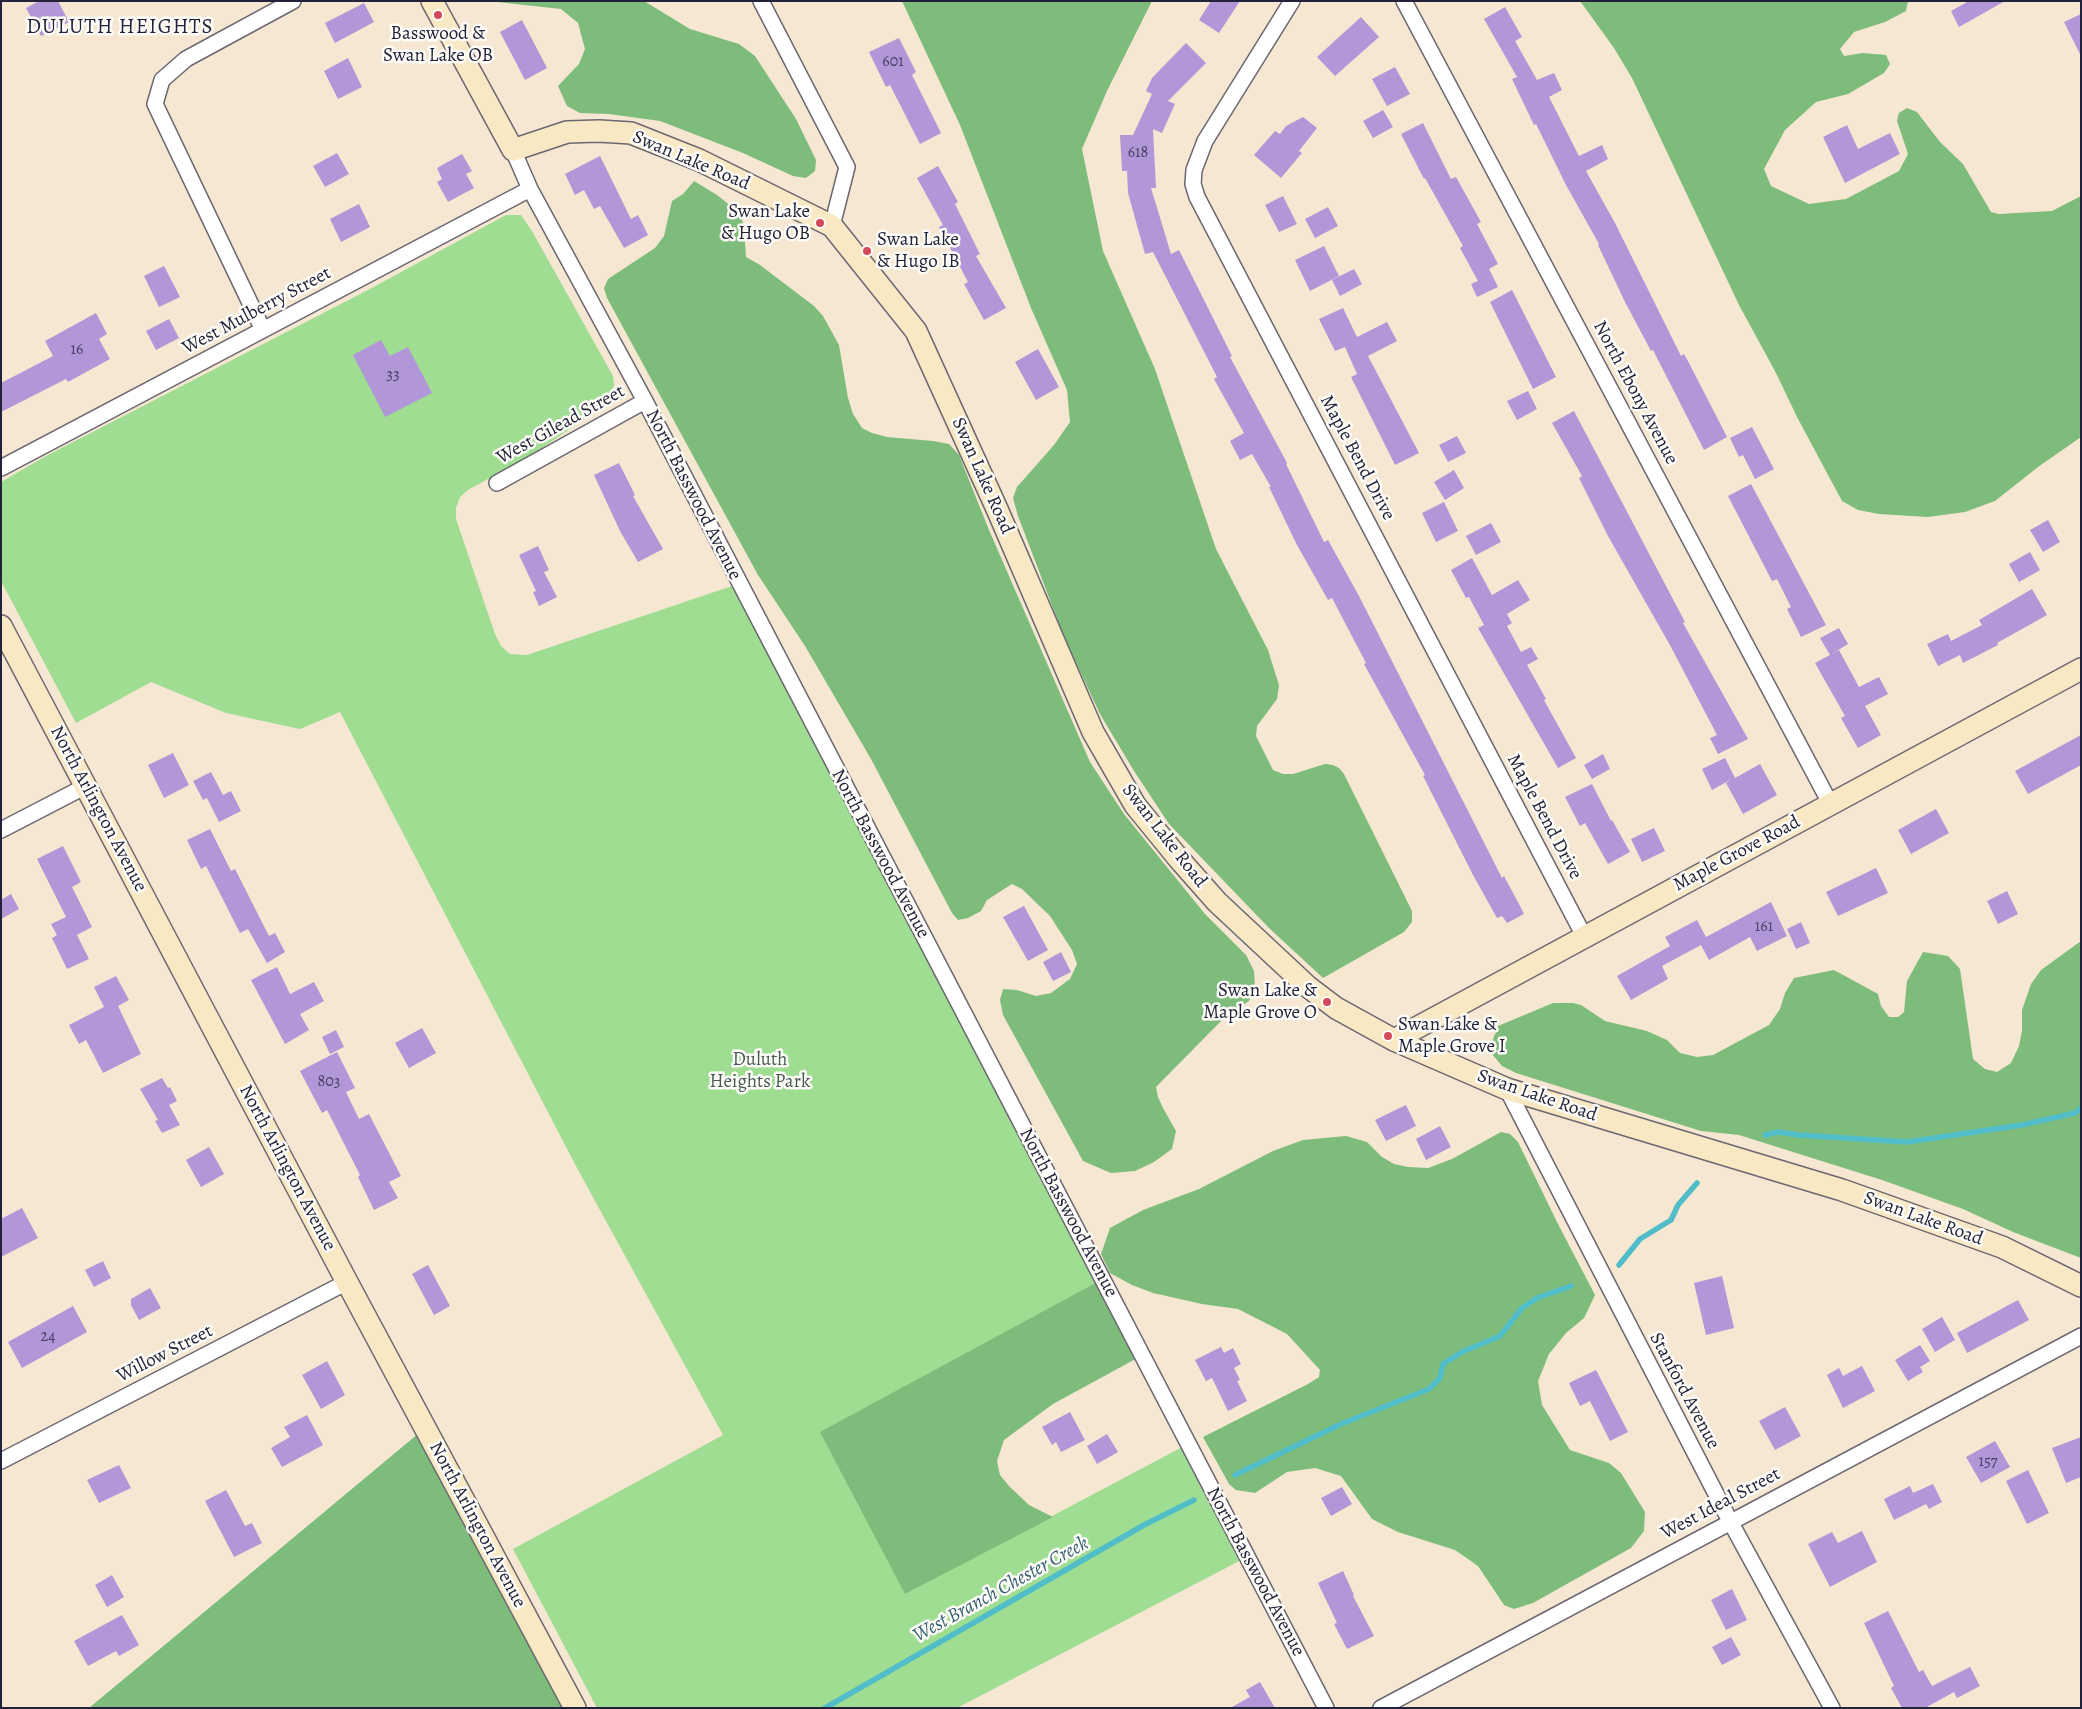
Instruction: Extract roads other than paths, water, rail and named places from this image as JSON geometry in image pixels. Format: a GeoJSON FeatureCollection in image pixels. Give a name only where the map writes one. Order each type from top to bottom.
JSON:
{"type":"FeatureCollection","features":[{"type":"Feature","properties":{"kind":"street"},"geometry":{"type":"LineString","coordinates":[[263,330],[155,104],[162,80],[186,59],[294,1]]}},
{"type":"Feature","properties":{"kind":"street","name":"North Basswood Avenue"},"geometry":{"type":"LineString","coordinates":[[432,1],[513,150],[530,189],[644,401],[1326,1708]]}},
{"type":"Feature","properties":{"kind":"street"},"geometry":{"type":"LineString","coordinates":[[761,1],[846,167],[832,226]]}},
{"type":"Feature","properties":{"kind":"street","name":"Maple Bend Drive"},"geometry":{"type":"LineString","coordinates":[[1292,1],[1205,141],[1194,170],[1193,184],[1197,197],[1584,936]]}},
{"type":"Feature","properties":{"kind":"street","name":"North Ebony Avenue"},"geometry":{"type":"LineString","coordinates":[[1404,1],[1830,803]]}},
{"type":"Feature","properties":{"kind":"street","name":"Swan Lake Road"},"geometry":{"type":"LineString","coordinates":[[513,150],[567,132],[599,131],[631,134],[699,160],[832,226],[916,331],[997,509],[1093,732],[1135,805],[1217,902],[1307,986],[1336,1008],[1394,1040],[1507,1089],[1842,1190],[2002,1247],[2081,1286]]}},
{"type":"Feature","properties":{"kind":"street","name":"West Mulberry Street"},"geometry":{"type":"LineString","coordinates":[[1,468],[530,189]]}},
{"type":"Feature","properties":{"kind":"street","name":"West Gilead Street"},"geometry":{"type":"LineString","coordinates":[[497,483],[644,401]]}},
{"type":"Feature","properties":{"kind":"street","name":"North Arlington Avenue"},"geometry":{"type":"LineString","coordinates":[[1,626],[347,1282],[575,1708]]}},
{"type":"Feature","properties":{"kind":"street","name":"Maple Grove Road"},"geometry":{"type":"LineString","coordinates":[[1394,1040],[2081,669]]}},
{"type":"Feature","properties":{"kind":"street"},"geometry":{"type":"LineString","coordinates":[[1,830],[86,786]]}},
{"type":"Feature","properties":{"kind":"street","name":"Stanford Avenue"},"geometry":{"type":"LineString","coordinates":[[1507,1089],[1730,1521],[1832,1708]]}},
{"type":"Feature","properties":{"kind":"street","name":"Willow Street"},"geometry":{"type":"LineString","coordinates":[[1,1461],[347,1282]]}},
{"type":"Feature","properties":{"kind":"street","name":"West Ideal Street"},"geometry":{"type":"LineString","coordinates":[[1381,1708],[2081,1336]]}},
{"type":"Feature","properties":{"kind":"waterway","name":"West Branch Chester Creek"},"geometry":{"type":"LineString","coordinates":[[1765,1135],[1778,1132],[1907,1142],[2022,1125],[2075,1113],[2081,1108]]}},
{"type":"Feature","properties":{"kind":"waterway","name":"West Branch Chester Creek"},"geometry":{"type":"LineString","coordinates":[[1619,1265],[1640,1239],[1671,1220],[1678,1205],[1697,1183]]}},
{"type":"Feature","properties":{"kind":"waterway","name":"West Branch Chester Creek"},"geometry":{"type":"LineString","coordinates":[[1235,1475],[1341,1424],[1429,1389],[1440,1378],[1443,1364],[1462,1352],[1500,1336],[1522,1308],[1537,1298],[1571,1286]]}},
{"type":"Feature","properties":{"kind":"waterway","name":"West Branch Chester Creek"},"geometry":{"type":"LineString","coordinates":[[825,1708],[1144,1525],[1194,1500]]}},
{"type":"Feature","properties":{"kind":"place","name":"Basswood & Swan Lake OB"},"geometry":{"type":"Point","coordinates":[438,15]}},
{"type":"Feature","properties":{"kind":"place","name":"Swan Lake & Hugo OB"},"geometry":{"type":"Point","coordinates":[820,223]}},
{"type":"Feature","properties":{"kind":"place","name":"Swan Lake & Hugo IB"},"geometry":{"type":"Point","coordinates":[867,251]}},
{"type":"Feature","properties":{"kind":"place","name":"Swan Lake & Maple Grove O"},"geometry":{"type":"Point","coordinates":[1327,1002]}},
{"type":"Feature","properties":{"kind":"place","name":"Swan Lake & Maple Grove I"},"geometry":{"type":"Point","coordinates":[1388,1036]}},
{"type":"Feature","properties":{"kind":"district","name":"DULUTH HEIGHTS"},"geometry":{"type":"Point","coordinates":[120,28]}},
{"type":"Feature","properties":{"kind":"park label","name":"Duluth Heights Park"},"geometry":{"type":"Point","coordinates":[760,1071]}}]}
